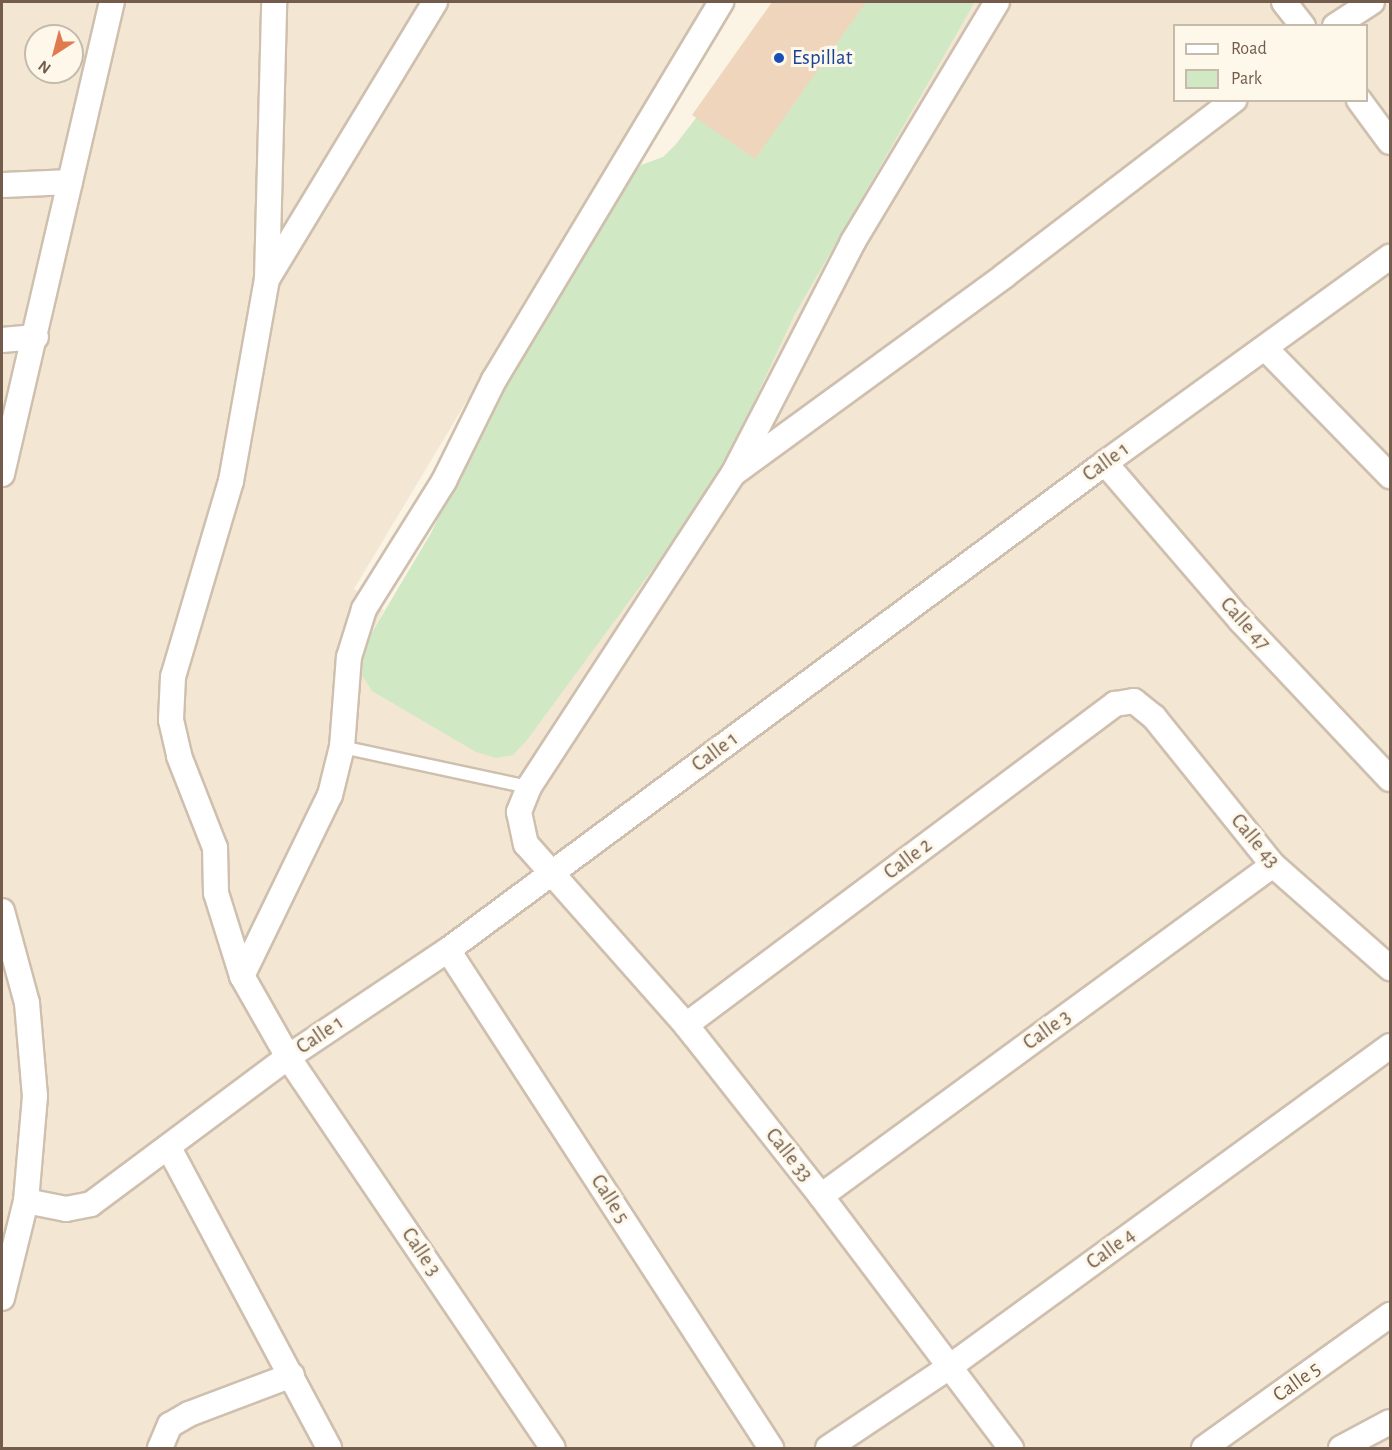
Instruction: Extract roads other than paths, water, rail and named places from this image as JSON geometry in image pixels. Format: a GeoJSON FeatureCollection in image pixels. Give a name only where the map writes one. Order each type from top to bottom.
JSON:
{"type":"FeatureCollection","features":[{"type":"Feature","properties":{"kind":"street"},"geometry":{"type":"LineString","coordinates":[[2,474],[36,338],[112,2]]}},
{"type":"Feature","properties":{"kind":"street"},"geometry":{"type":"LineString","coordinates":[[267,279],[274,2]]}},
{"type":"Feature","properties":{"kind":"street"},"geometry":{"type":"LineString","coordinates":[[267,279],[435,2]]}},
{"type":"Feature","properties":{"kind":"street"},"geometry":{"type":"LineString","coordinates":[[242,976],[330,795],[342,747],[348,657],[364,609],[444,481],[500,370],[721,2]]}},
{"type":"Feature","properties":{"kind":"street"},"geometry":{"type":"LineString","coordinates":[[733,474],[848,250],[997,2]]}},
{"type":"Feature","properties":{"kind":"street"},"geometry":{"type":"LineString","coordinates":[[1284,2],[1301,24]]}},
{"type":"Feature","properties":{"kind":"street"},"geometry":{"type":"LineString","coordinates":[[1338,24],[1372,2]]}},
{"type":"Feature","properties":{"kind":"street"},"geometry":{"type":"LineString","coordinates":[[733,474],[1004,276],[1231,102]]}},
{"type":"Feature","properties":{"kind":"street"},"geometry":{"type":"LineString","coordinates":[[1360,102],[1390,142]]}},
{"type":"Feature","properties":{"kind":"street"},"geometry":{"type":"LineString","coordinates":[[2,185],[70,182]]}},
{"type":"Feature","properties":{"kind":"street","name":"Calle 1"},"geometry":{"type":"LineString","coordinates":[[26,1201],[66,1209],[91,1204],[288,1057],[448,950],[1105,463],[1390,257]]}},
{"type":"Feature","properties":{"kind":"street","name":"Calle 3"},"geometry":{"type":"LineString","coordinates":[[267,279],[231,481],[212,557],[173,677],[171,720],[179,756],[215,848],[216,893],[242,976],[288,1057],[553,1449]]}},
{"type":"Feature","properties":{"kind":"street"},"geometry":{"type":"LineString","coordinates":[[2,340],[36,338]]}},
{"type":"Feature","properties":{"kind":"street"},"geometry":{"type":"LineString","coordinates":[[1265,348],[1390,476]]}},
{"type":"Feature","properties":{"kind":"street","name":"Calle 47"},"geometry":{"type":"LineString","coordinates":[[1105,463],[1241,621],[1390,779]]}},
{"type":"Feature","properties":{"kind":"street","name":"Calle 33"},"geometry":{"type":"LineString","coordinates":[[733,474],[529,787],[519,812],[526,844],[550,874],[686,1025],[821,1196],[1011,1449]]}},
{"type":"Feature","properties":{"kind":"street","name":"Calle 43"},"geometry":{"type":"LineString","coordinates":[[1134,701],[1154,717],[1273,865],[1390,968]]}},
{"type":"Feature","properties":{"kind":"street","name":"Calle 2"},"geometry":{"type":"LineString","coordinates":[[686,1025],[1115,704],[1134,701]]}},
{"type":"Feature","properties":{"kind":"street","name":"Calle 3"},"geometry":{"type":"LineString","coordinates":[[821,1196],[1273,865]]}},
{"type":"Feature","properties":{"kind":"street"},"geometry":{"type":"LineString","coordinates":[[2,911],[27,1003],[35,1096],[26,1201],[2,1298]]}},
{"type":"Feature","properties":{"kind":"street","name":"Calle 5"},"geometry":{"type":"LineString","coordinates":[[448,950],[771,1449]]}},
{"type":"Feature","properties":{"kind":"street","name":"Calle 4"},"geometry":{"type":"LineString","coordinates":[[828,1449],[948,1368],[1390,1046]]}},
{"type":"Feature","properties":{"kind":"street"},"geometry":{"type":"LineString","coordinates":[[169,1148],[329,1449]]}},
{"type":"Feature","properties":{"kind":"street","name":"Calle 5"},"geometry":{"type":"LineString","coordinates":[[1204,1449],[1390,1315]]}},
{"type":"Feature","properties":{"kind":"street"},"geometry":{"type":"LineString","coordinates":[[160,1449],[170,1425],[189,1414],[292,1376]]}},
{"type":"Feature","properties":{"kind":"street"},"geometry":{"type":"LineString","coordinates":[[1341,1449],[1390,1422]]}},
{"type":"Feature","properties":{"kind":"lane"},"geometry":{"type":"LineString","coordinates":[[342,747],[529,787]]}},
{"type":"Feature","properties":{"kind":"place","name":"Espillat"},"geometry":{"type":"Point","coordinates":[779,58]}}]}
